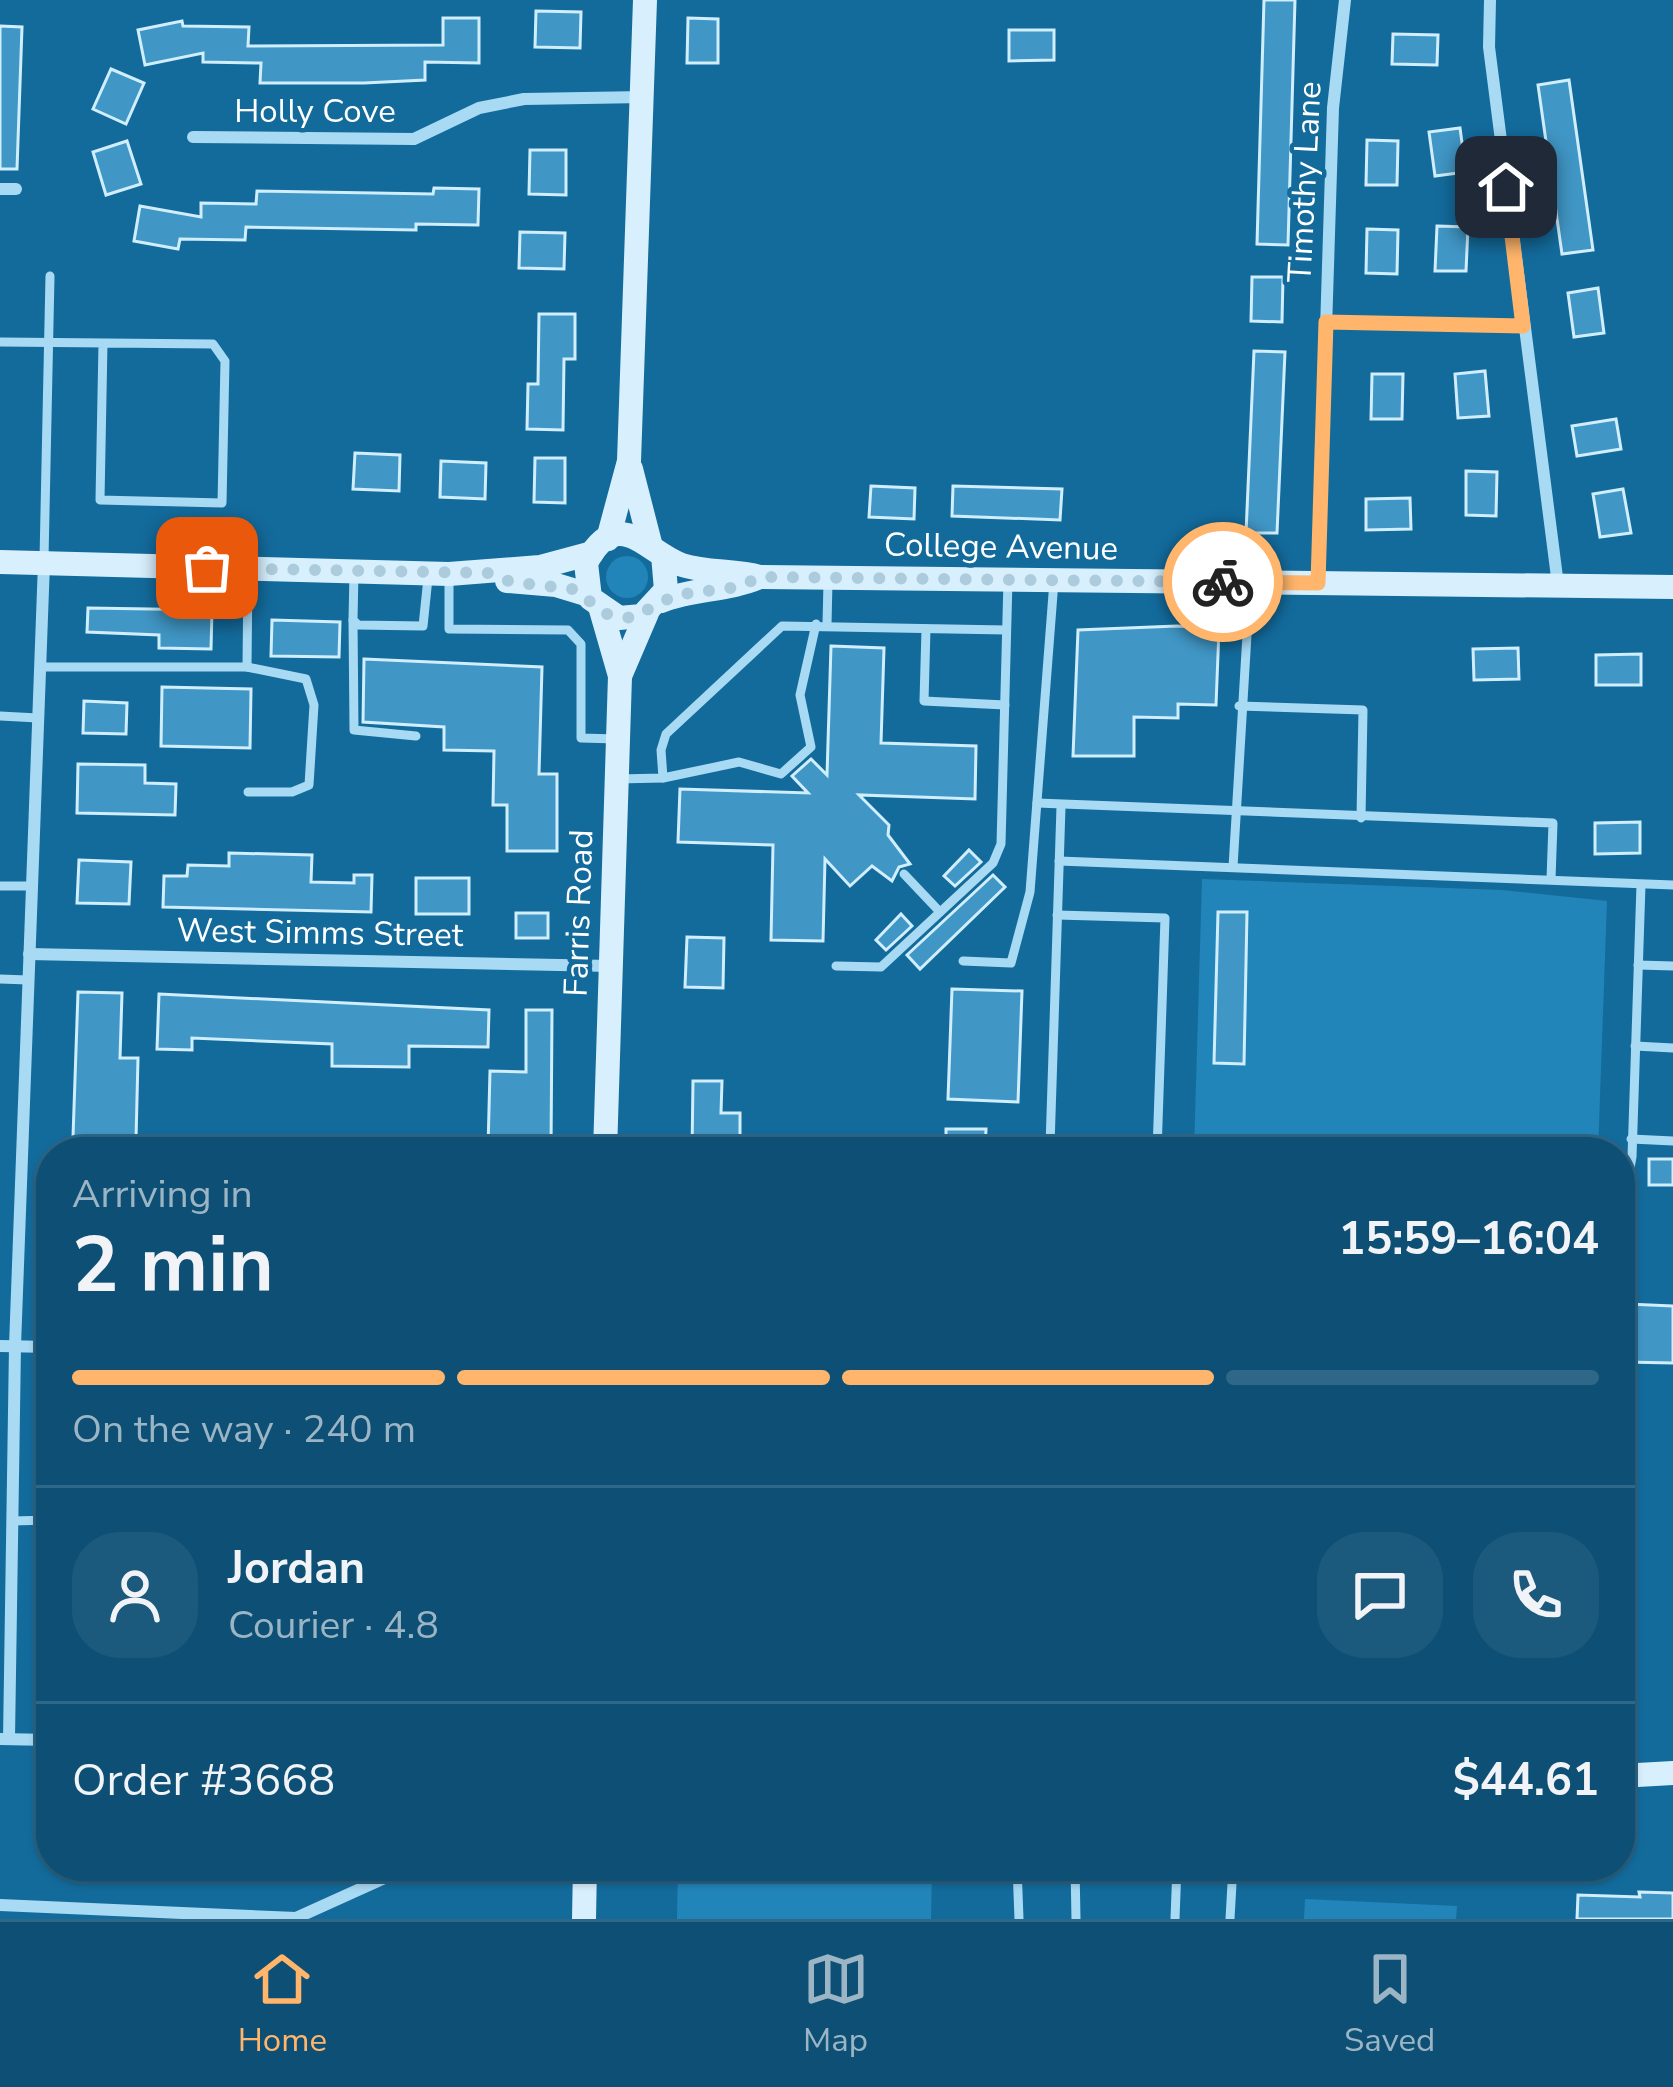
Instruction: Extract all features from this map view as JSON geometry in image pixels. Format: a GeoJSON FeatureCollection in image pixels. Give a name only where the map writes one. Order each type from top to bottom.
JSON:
{"type":"FeatureCollection","features":[{"type":"Feature","properties":{"kind":"street"},"geometry":{"type":"LineString","coordinates":[[595,603],[584,575],[600,546],[629,461],[645,0]]}},
{"type":"Feature","properties":{"kind":"street","name":"Timothy Lane"},"geometry":{"type":"LineString","coordinates":[[1318,583],[1333,108],[1345,0]]}},
{"type":"Feature","properties":{"kind":"street"},"geometry":{"type":"LineString","coordinates":[[1471,0],[1490,0],[1489,47],[1558,585]]}},
{"type":"Feature","properties":{"kind":"street","name":"Holly Cove"},"geometry":{"type":"LineString","coordinates":[[193,137],[414,139],[479,108],[524,99],[644,97]]}},
{"type":"Feature","properties":{"kind":"street"},"geometry":{"type":"LineString","coordinates":[[0,189],[16,189]]}},
{"type":"Feature","properties":{"kind":"street"},"geometry":{"type":"LineString","coordinates":[[1326,322],[1523,326]]}},
{"type":"Feature","properties":{"kind":"street"},"geometry":{"type":"LineString","coordinates":[[488,573],[595,603],[619,618],[654,607],[669,578],[629,461]]}},
{"type":"Feature","properties":{"kind":"street"},"geometry":{"type":"LineString","coordinates":[[0,562],[438,574],[488,573],[634,535],[657,549]]}},
{"type":"Feature","properties":{"kind":"street","name":"College Avenue"},"geometry":{"type":"LineString","coordinates":[[657,549],[697,568],[760,577],[1673,587]]}},
{"type":"Feature","properties":{"kind":"street"},"geometry":{"type":"LineString","coordinates":[[36,1740],[5,1739],[12,1521],[6,1499],[8,1346],[44,563]]}},
{"type":"Feature","properties":{"kind":"street","name":"College Avenue"},"geometry":{"type":"LineString","coordinates":[[654,607],[691,590],[738,587],[760,577]]}},
{"type":"Feature","properties":{"kind":"street","name":"Farris Road"},"geometry":{"type":"LineString","coordinates":[[595,603],[620,676],[605,1137]]}},
{"type":"Feature","properties":{"kind":"street","name":"Farris Road"},"geometry":{"type":"LineString","coordinates":[[620,676],[654,607]]}},
{"type":"Feature","properties":{"kind":"street","name":"West Simms Street"},"geometry":{"type":"LineString","coordinates":[[29,954],[610,966]]}},
{"type":"Feature","properties":{"kind":"street"},"geometry":{"type":"LineString","coordinates":[[1635,1775],[1673,1773]]}},
{"type":"Feature","properties":{"kind":"street"},"geometry":{"type":"LineString","coordinates":[[0,1905],[296,1919],[379,1881]]}},
{"type":"Feature","properties":{"kind":"street"},"geometry":{"type":"LineString","coordinates":[[584,1919],[585,1881]]}},
{"type":"Feature","properties":{"kind":"lane"},"geometry":{"type":"LineString","coordinates":[[44,563],[50,276]]}},
{"type":"Feature","properties":{"kind":"lane"},"geometry":{"type":"LineString","coordinates":[[0,342],[213,344],[225,361],[222,502],[100,500],[103,343]]}},
{"type":"Feature","properties":{"kind":"lane"},"geometry":{"type":"LineString","coordinates":[[248,568],[248,667]]}},
{"type":"Feature","properties":{"kind":"lane"},"geometry":{"type":"LineString","coordinates":[[354,572],[354,730],[416,736]]}},
{"type":"Feature","properties":{"kind":"lane"},"geometry":{"type":"LineString","coordinates":[[353,620],[423,626],[438,574]]}},
{"type":"Feature","properties":{"kind":"lane"},"geometry":{"type":"LineString","coordinates":[[438,574],[448,629],[568,630],[581,644],[581,738],[617,739]]}},
{"type":"Feature","properties":{"kind":"lane"},"geometry":{"type":"LineString","coordinates":[[616,779],[663,778],[739,763],[781,774],[808,754],[811,740],[800,695],[821,624],[828,578]]}},
{"type":"Feature","properties":{"kind":"lane"},"geometry":{"type":"LineString","coordinates":[[836,966],[881,967],[993,863],[1001,844],[1008,580]]}},
{"type":"Feature","properties":{"kind":"lane"},"geometry":{"type":"LineString","coordinates":[[963,961],[1011,963],[1030,892],[1054,580]]}},
{"type":"Feature","properties":{"kind":"lane"},"geometry":{"type":"LineString","coordinates":[[1233,867],[1239,706],[1250,583]]}},
{"type":"Feature","properties":{"kind":"lane"},"geometry":{"type":"LineString","coordinates":[[663,778],[661,750],[667,734],[782,626],[1006,631]]}},
{"type":"Feature","properties":{"kind":"lane"},"geometry":{"type":"LineString","coordinates":[[926,628],[924,701],[1005,704]]}},
{"type":"Feature","properties":{"kind":"lane"},"geometry":{"type":"LineString","coordinates":[[40,667],[248,667],[307,680],[314,705],[309,785],[292,792],[248,792]]}},
{"type":"Feature","properties":{"kind":"lane"},"geometry":{"type":"LineString","coordinates":[[1239,706],[1364,710],[1360,818]]}},
{"type":"Feature","properties":{"kind":"lane"},"geometry":{"type":"LineString","coordinates":[[0,716],[38,718]]}},
{"type":"Feature","properties":{"kind":"lane"},"geometry":{"type":"LineString","coordinates":[[1036,803],[1553,824],[1551,879]]}},
{"type":"Feature","properties":{"kind":"lane"},"geometry":{"type":"LineString","coordinates":[[1049,1137],[1061,807]]}},
{"type":"Feature","properties":{"kind":"lane"},"geometry":{"type":"LineString","coordinates":[[1059,861],[1673,886]]}},
{"type":"Feature","properties":{"kind":"lane"},"geometry":{"type":"LineString","coordinates":[[904,874],[940,912]]}},
{"type":"Feature","properties":{"kind":"lane"},"geometry":{"type":"LineString","coordinates":[[1630,1137],[1641,884]]}},
{"type":"Feature","properties":{"kind":"lane"},"geometry":{"type":"LineString","coordinates":[[0,886],[32,886]]}},
{"type":"Feature","properties":{"kind":"lane"},"geometry":{"type":"LineString","coordinates":[[1058,916],[1165,918],[1157,1137]]}},
{"type":"Feature","properties":{"kind":"lane"},"geometry":{"type":"LineString","coordinates":[[1638,965],[1673,966]]}},
{"type":"Feature","properties":{"kind":"lane"},"geometry":{"type":"LineString","coordinates":[[0,979],[28,980]]}},
{"type":"Feature","properties":{"kind":"lane"},"geometry":{"type":"LineString","coordinates":[[1634,1046],[1673,1048]]}},
{"type":"Feature","properties":{"kind":"lane"},"geometry":{"type":"LineString","coordinates":[[1635,1139],[1673,1141]]}},
{"type":"Feature","properties":{"kind":"lane"},"geometry":{"type":"LineString","coordinates":[[12,1521],[36,1520]]}},
{"type":"Feature","properties":{"kind":"lane"},"geometry":{"type":"LineString","coordinates":[[1018,1881],[1019,1919]]}},
{"type":"Feature","properties":{"kind":"lane"},"geometry":{"type":"LineString","coordinates":[[1075,1881],[1076,1919]]}},
{"type":"Feature","properties":{"kind":"lane"},"geometry":{"type":"LineString","coordinates":[[1175,1919],[1176,1881]]}},
{"type":"Feature","properties":{"kind":"lane"},"geometry":{"type":"LineString","coordinates":[[1230,1919],[1232,1881]]}},
{"type":"Feature","properties":{"kind":"shaded area"},"geometry":{"type":"Polygon","coordinates":[[[627,556],[642,562],[648,577],[642,592],[627,598],[612,592],[606,577],[612,562],[627,556]]]}},
{"type":"Feature","properties":{"kind":"shaded area"},"geometry":{"type":"Polygon","coordinates":[[[1202,879],[1502,890],[1607,901],[1599,1137],[1194,1137],[1202,879]]]}},
{"type":"Feature","properties":{"kind":"shaded area"},"geometry":{"type":"Polygon","coordinates":[[[678,1881],[932,1881],[931,1919],[677,1919],[678,1881]]]}},
{"type":"Feature","properties":{"kind":"shaded area"},"geometry":{"type":"Polygon","coordinates":[[[1305,1899],[1457,1906],[1456,1919],[1304,1919],[1305,1899]]]}},
{"type":"Feature","properties":{"kind":"building"},"geometry":{"type":"Polygon","coordinates":[[[1264,0],[1295,0],[1288,245],[1257,244],[1264,0]]]}},
{"type":"Feature","properties":{"kind":"building"},"geometry":{"type":"Polygon","coordinates":[[[536,11],[581,12],[580,48],[535,47],[536,11]]]}},
{"type":"Feature","properties":{"kind":"building"},"geometry":{"type":"Polygon","coordinates":[[[443,18],[479,18],[479,63],[425,62],[425,80],[364,83],[260,83],[261,63],[203,62],[203,53],[145,65],[138,30],[182,21],[183,26],[249,27],[248,46],[443,45],[443,18]]]}},
{"type":"Feature","properties":{"kind":"building"},"geometry":{"type":"Polygon","coordinates":[[[688,18],[718,19],[718,63],[687,63],[688,18]]]}},
{"type":"Feature","properties":{"kind":"building"},"geometry":{"type":"Polygon","coordinates":[[[0,26],[22,27],[17,169],[0,169],[0,26]]]}},
{"type":"Feature","properties":{"kind":"building"},"geometry":{"type":"Polygon","coordinates":[[[1009,30],[1054,30],[1054,60],[1009,61],[1009,30]]]}},
{"type":"Feature","properties":{"kind":"building"},"geometry":{"type":"Polygon","coordinates":[[[1393,34],[1438,35],[1437,65],[1392,64],[1393,34]]]}},
{"type":"Feature","properties":{"kind":"building"},"geometry":{"type":"Polygon","coordinates":[[[111,69],[144,83],[126,124],[93,109],[111,69]]]}},
{"type":"Feature","properties":{"kind":"building"},"geometry":{"type":"Polygon","coordinates":[[[1569,80],[1593,250],[1562,254],[1538,85],[1569,80]]]}},
{"type":"Feature","properties":{"kind":"building"},"geometry":{"type":"Polygon","coordinates":[[[1460,128],[1466,172],[1435,176],[1429,132],[1460,128]]]}},
{"type":"Feature","properties":{"kind":"building"},"geometry":{"type":"Polygon","coordinates":[[[1367,140],[1398,141],[1397,185],[1366,185],[1367,140]]]}},
{"type":"Feature","properties":{"kind":"building"},"geometry":{"type":"Polygon","coordinates":[[[127,141],[141,184],[106,195],[93,152],[127,141]]]}},
{"type":"Feature","properties":{"kind":"building"},"geometry":{"type":"Polygon","coordinates":[[[530,150],[566,150],[566,195],[529,194],[530,150]]]}},
{"type":"Feature","properties":{"kind":"building"},"geometry":{"type":"Polygon","coordinates":[[[434,188],[479,189],[478,225],[416,224],[416,230],[246,227],[245,240],[180,239],[178,249],[134,241],[140,206],[201,217],[201,203],[256,204],[257,191],[433,194],[434,188]]]}},
{"type":"Feature","properties":{"kind":"building"},"geometry":{"type":"Polygon","coordinates":[[[1437,226],[1468,227],[1466,271],[1435,271],[1437,226]]]}},
{"type":"Feature","properties":{"kind":"building"},"geometry":{"type":"Polygon","coordinates":[[[1367,229],[1398,230],[1397,274],[1366,273],[1367,229]]]}},
{"type":"Feature","properties":{"kind":"building"},"geometry":{"type":"Polygon","coordinates":[[[520,232],[565,233],[564,269],[519,268],[520,232]]]}},
{"type":"Feature","properties":{"kind":"building"},"geometry":{"type":"Polygon","coordinates":[[[1252,277],[1283,277],[1282,322],[1251,321],[1252,277]]]}},
{"type":"Feature","properties":{"kind":"building"},"geometry":{"type":"Polygon","coordinates":[[[1598,288],[1604,333],[1574,337],[1568,293],[1598,288]]]}},
{"type":"Feature","properties":{"kind":"building"},"geometry":{"type":"Polygon","coordinates":[[[539,314],[575,314],[575,359],[564,359],[563,430],[527,429],[528,384],[538,384],[539,314]]]}},
{"type":"Feature","properties":{"kind":"building"},"geometry":{"type":"Polygon","coordinates":[[[1254,351],[1285,352],[1277,533],[1246,533],[1254,351]]]}},
{"type":"Feature","properties":{"kind":"building"},"geometry":{"type":"Polygon","coordinates":[[[1485,371],[1489,416],[1458,418],[1455,374],[1485,371]]]}},
{"type":"Feature","properties":{"kind":"building"},"geometry":{"type":"Polygon","coordinates":[[[1372,374],[1403,374],[1402,419],[1371,419],[1372,374]]]}},
{"type":"Feature","properties":{"kind":"building"},"geometry":{"type":"Polygon","coordinates":[[[1616,419],[1621,449],[1577,456],[1572,426],[1616,419]]]}},
{"type":"Feature","properties":{"kind":"building"},"geometry":{"type":"Polygon","coordinates":[[[355,453],[400,455],[399,491],[353,489],[355,453]]]}},
{"type":"Feature","properties":{"kind":"building"},"geometry":{"type":"Polygon","coordinates":[[[535,458],[565,458],[565,503],[534,502],[535,458]]]}},
{"type":"Feature","properties":{"kind":"building"},"geometry":{"type":"Polygon","coordinates":[[[441,461],[486,463],[485,499],[440,497],[441,461]]]}},
{"type":"Feature","properties":{"kind":"building"},"geometry":{"type":"Polygon","coordinates":[[[1466,471],[1497,472],[1496,516],[1466,515],[1466,471]]]}},
{"type":"Feature","properties":{"kind":"building"},"geometry":{"type":"Polygon","coordinates":[[[871,486],[915,488],[914,519],[869,517],[871,486]]]}},
{"type":"Feature","properties":{"kind":"building"},"geometry":{"type":"Polygon","coordinates":[[[953,486],[1062,489],[1060,520],[952,516],[953,486]]]}},
{"type":"Feature","properties":{"kind":"building"},"geometry":{"type":"Polygon","coordinates":[[[1623,489],[1631,533],[1600,537],[1593,494],[1623,489]]]}},
{"type":"Feature","properties":{"kind":"building"},"geometry":{"type":"Polygon","coordinates":[[[1410,498],[1411,529],[1366,530],[1366,499],[1410,498]]]}},
{"type":"Feature","properties":{"kind":"building"},"geometry":{"type":"Polygon","coordinates":[[[88,608],[212,610],[211,649],[159,648],[159,635],[87,632],[88,608]]]}},
{"type":"Feature","properties":{"kind":"building"},"geometry":{"type":"Polygon","coordinates":[[[272,620],[340,622],[339,657],[271,656],[272,620]]]}},
{"type":"Feature","properties":{"kind":"building"},"geometry":{"type":"Polygon","coordinates":[[[1219,629],[1216,705],[1178,704],[1178,718],[1134,717],[1134,756],[1073,756],[1078,630],[1219,629]]]}},
{"type":"Feature","properties":{"kind":"building"},"geometry":{"type":"Polygon","coordinates":[[[831,646],[884,648],[881,743],[976,746],[975,799],[859,795],[889,825],[888,835],[910,864],[899,867],[892,881],[872,866],[850,886],[825,859],[823,941],[771,940],[773,845],[678,842],[680,789],[808,793],[792,776],[811,759],[827,775],[831,646]]]}},
{"type":"Feature","properties":{"kind":"building"},"geometry":{"type":"Polygon","coordinates":[[[1518,648],[1519,679],[1474,680],[1473,649],[1518,648]]]}},
{"type":"Feature","properties":{"kind":"building"},"geometry":{"type":"Polygon","coordinates":[[[1641,654],[1641,685],[1596,685],[1596,655],[1641,654]]]}},
{"type":"Feature","properties":{"kind":"building"},"geometry":{"type":"Polygon","coordinates":[[[364,659],[542,667],[539,774],[557,774],[557,851],[507,851],[507,805],[493,805],[494,751],[444,750],[444,727],[363,722],[364,659]]]}},
{"type":"Feature","properties":{"kind":"building"},"geometry":{"type":"Polygon","coordinates":[[[162,687],[251,689],[250,748],[161,746],[162,687]]]}},
{"type":"Feature","properties":{"kind":"building"},"geometry":{"type":"Polygon","coordinates":[[[84,701],[127,703],[126,734],[83,733],[84,701]]]}},
{"type":"Feature","properties":{"kind":"building"},"geometry":{"type":"Polygon","coordinates":[[[78,764],[145,765],[145,783],[176,784],[175,815],[77,813],[78,764]]]}},
{"type":"Feature","properties":{"kind":"building"},"geometry":{"type":"Polygon","coordinates":[[[1640,822],[1640,853],[1595,854],[1595,823],[1640,822]]]}},
{"type":"Feature","properties":{"kind":"building"},"geometry":{"type":"Polygon","coordinates":[[[969,850],[981,862],[955,886],[944,876],[969,850]]]}},
{"type":"Feature","properties":{"kind":"building"},"geometry":{"type":"Polygon","coordinates":[[[229,853],[312,855],[311,882],[354,883],[354,875],[372,875],[371,912],[163,907],[164,876],[187,876],[188,865],[229,866],[229,853]]]}},
{"type":"Feature","properties":{"kind":"building"},"geometry":{"type":"Polygon","coordinates":[[[79,860],[131,862],[129,904],[77,903],[79,860]]]}},
{"type":"Feature","properties":{"kind":"building"},"geometry":{"type":"Polygon","coordinates":[[[993,875],[1005,887],[920,969],[907,955],[993,875]]]}},
{"type":"Feature","properties":{"kind":"building"},"geometry":{"type":"Polygon","coordinates":[[[416,878],[469,878],[469,914],[416,914],[416,878]]]}},
{"type":"Feature","properties":{"kind":"building"},"geometry":{"type":"Polygon","coordinates":[[[1218,912],[1247,912],[1244,1064],[1214,1063],[1218,912]]]}},
{"type":"Feature","properties":{"kind":"building"},"geometry":{"type":"Polygon","coordinates":[[[516,913],[548,913],[548,938],[516,938],[516,913]]]}},
{"type":"Feature","properties":{"kind":"building"},"geometry":{"type":"Polygon","coordinates":[[[901,914],[912,926],[886,950],[876,940],[901,914]]]}},
{"type":"Feature","properties":{"kind":"building"},"geometry":{"type":"Polygon","coordinates":[[[687,937],[724,938],[723,988],[685,987],[687,937]]]}},
{"type":"Feature","properties":{"kind":"building"},"geometry":{"type":"Polygon","coordinates":[[[952,989],[1022,991],[1018,1102],[948,1099],[952,989]]]}},
{"type":"Feature","properties":{"kind":"building"},"geometry":{"type":"Polygon","coordinates":[[[78,992],[122,993],[120,1058],[138,1058],[136,1137],[73,1137],[78,992]]]}},
{"type":"Feature","properties":{"kind":"building"},"geometry":{"type":"Polygon","coordinates":[[[159,994],[489,1010],[488,1047],[409,1046],[409,1067],[332,1066],[332,1044],[192,1038],[192,1050],[157,1049],[159,994]]]}},
{"type":"Feature","properties":{"kind":"building"},"geometry":{"type":"Polygon","coordinates":[[[526,1010],[552,1010],[551,1137],[488,1137],[490,1071],[526,1072],[526,1010]]]}},
{"type":"Feature","properties":{"kind":"building"},"geometry":{"type":"Polygon","coordinates":[[[693,1081],[722,1081],[721,1113],[740,1113],[740,1137],[692,1137],[693,1081]]]}},
{"type":"Feature","properties":{"kind":"building"},"geometry":{"type":"Polygon","coordinates":[[[946,1129],[986,1129],[986,1137],[946,1137],[946,1129]]]}},
{"type":"Feature","properties":{"kind":"building"},"geometry":{"type":"Polygon","coordinates":[[[1649,1159],[1673,1159],[1673,1185],[1649,1185],[1649,1159]]]}},
{"type":"Feature","properties":{"kind":"building"},"geometry":{"type":"Polygon","coordinates":[[[1635,1304],[1673,1306],[1673,1363],[1635,1362],[1635,1304]]]}},
{"type":"Feature","properties":{"kind":"building"},"geometry":{"type":"Polygon","coordinates":[[[1639,1892],[1673,1893],[1673,1919],[1577,1919],[1578,1895],[1640,1897],[1639,1892]]]}},
{"type":"Feature","properties":{"kind":"way so far"},"geometry":{"type":"LineString","coordinates":[[207,568],[488,573],[511,582],[573,589],[619,618],[642,616],[661,601],[691,590],[738,587],[760,577],[1223,582]]}},
{"type":"Feature","properties":{"kind":"route"},"geometry":{"type":"LineString","coordinates":[[1223,582],[1318,583],[1326,322],[1523,326],[1506,187]]}}]}
